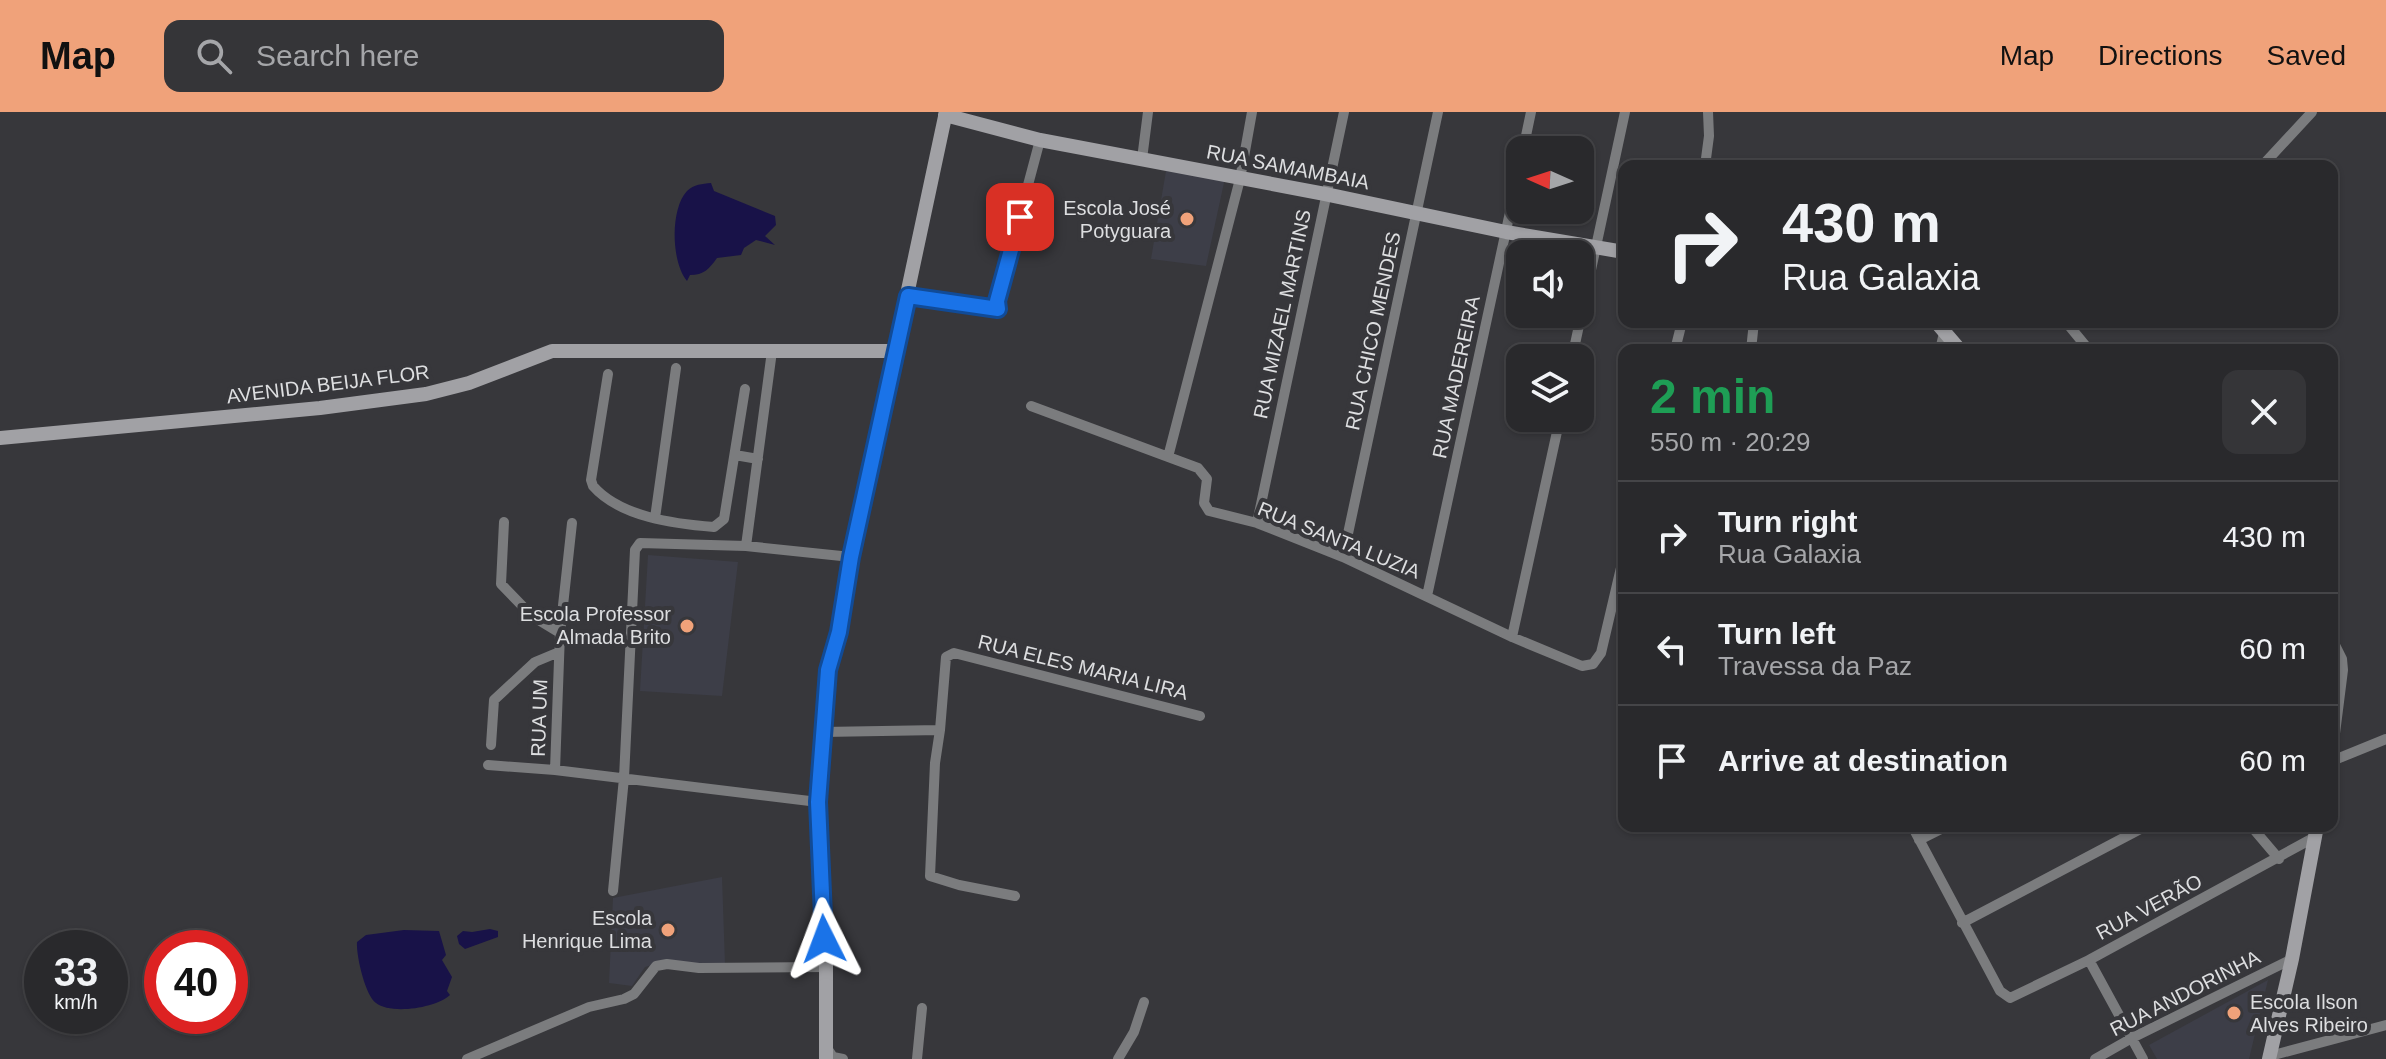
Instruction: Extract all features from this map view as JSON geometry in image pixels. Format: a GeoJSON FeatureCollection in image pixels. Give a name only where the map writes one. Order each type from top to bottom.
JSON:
{"type":"FeatureCollection","features":[{"type":"Feature","properties":{"kind":"street"},"geometry":{"type":"LineString","coordinates":[[1142,159],[1148,112]]}},
{"type":"Feature","properties":{"kind":"street"},"geometry":{"type":"LineString","coordinates":[[1168,457],[1240,179],[1252,112]]}},
{"type":"Feature","properties":{"kind":"street","name":"RUA MIZAEL MARTINS"},"geometry":{"type":"LineString","coordinates":[[1257,523],[1344,112]]}},
{"type":"Feature","properties":{"kind":"street","name":"RUA CHICO MENDES"},"geometry":{"type":"LineString","coordinates":[[1343,557],[1438,112]]}},
{"type":"Feature","properties":{"kind":"street"},"geometry":{"type":"LineString","coordinates":[[1526,136],[1531,112]]}},
{"type":"Feature","properties":{"kind":"street"},"geometry":{"type":"LineString","coordinates":[[1575,344],[1625,112]]}},
{"type":"Feature","properties":{"kind":"street"},"geometry":{"type":"LineString","coordinates":[[1706,160],[1708,112]]}},
{"type":"Feature","properties":{"kind":"street"},"geometry":{"type":"LineString","coordinates":[[2268,160],[2312,112]]}},
{"type":"Feature","properties":{"kind":"street"},"geometry":{"type":"LineString","coordinates":[[843,1059],[826,1053],[826,967],[818,802],[828,670],[839,632],[851,557],[945,114]]}},
{"type":"Feature","properties":{"kind":"street","name":"RUA SAMAMBAIA"},"geometry":{"type":"LineString","coordinates":[[945,114],[1040,140],[1506,232],[1618,251]]}},
{"type":"Feature","properties":{"kind":"street"},"geometry":{"type":"LineString","coordinates":[[908,296],[998,309],[997,301],[1040,140]]}},
{"type":"Feature","properties":{"kind":"street","name":"RUA MADEREIRA"},"geometry":{"type":"LineString","coordinates":[[1427,596],[1508,224]]}},
{"type":"Feature","properties":{"kind":"street"},"geometry":{"type":"LineString","coordinates":[[1941,328],[1955,344]]}},
{"type":"Feature","properties":{"kind":"street"},"geometry":{"type":"LineString","coordinates":[[2071,328],[2084,344]]}},
{"type":"Feature","properties":{"kind":"street","name":"AVENIDA BEIJA FLOR"},"geometry":{"type":"LineString","coordinates":[[0,438],[280,412],[426,394],[469,383],[552,351],[895,351]]}},
{"type":"Feature","properties":{"kind":"street"},"geometry":{"type":"LineString","coordinates":[[746,546],[772,351]]}},
{"type":"Feature","properties":{"kind":"street"},"geometry":{"type":"LineString","coordinates":[[655,518],[676,368]]}},
{"type":"Feature","properties":{"kind":"street"},"geometry":{"type":"LineString","coordinates":[[608,374],[591,480],[593,486],[617,505],[655,518],[703,526],[719,525],[724,519],[745,389]]}},
{"type":"Feature","properties":{"kind":"street","name":"RUA SANTA LUZIA"},"geometry":{"type":"LineString","coordinates":[[1031,406],[1198,468],[1205,474],[1204,503],[1209,511],[1257,523],[1343,557],[1571,664],[1593,664],[1601,653],[1618,581]]}},
{"type":"Feature","properties":{"kind":"street"},"geometry":{"type":"LineString","coordinates":[[1512,637],[1557,432]]}},
{"type":"Feature","properties":{"kind":"street"},"geometry":{"type":"LineString","coordinates":[[735,455],[758,459]]}},
{"type":"Feature","properties":{"kind":"street"},"geometry":{"type":"LineString","coordinates":[[504,522],[501,584],[532,616],[560,633]]}},
{"type":"Feature","properties":{"kind":"street","name":"RUA UM"},"geometry":{"type":"LineString","coordinates":[[555,770],[560,633],[572,523]]}},
{"type":"Feature","properties":{"kind":"street"},"geometry":{"type":"LineString","coordinates":[[613,891],[624,778],[635,550],[640,543],[746,546],[851,557]]}},
{"type":"Feature","properties":{"kind":"street"},"geometry":{"type":"LineString","coordinates":[[2338,651],[2343,670],[2338,710]]}},
{"type":"Feature","properties":{"kind":"street"},"geometry":{"type":"LineString","coordinates":[[491,745],[494,700],[535,662],[559,652]]}},
{"type":"Feature","properties":{"kind":"street","name":"RUA ELES MARIA LIRA"},"geometry":{"type":"LineString","coordinates":[[940,730],[946,657],[957,653],[1200,716]]}},
{"type":"Feature","properties":{"kind":"street"},"geometry":{"type":"LineString","coordinates":[[823,732],[940,730],[935,763],[930,876],[1015,896]]}},
{"type":"Feature","properties":{"kind":"street"},"geometry":{"type":"LineString","coordinates":[[2338,757],[2386,739]]}},
{"type":"Feature","properties":{"kind":"street"},"geometry":{"type":"LineString","coordinates":[[488,765],[555,770],[818,802]]}},
{"type":"Feature","properties":{"kind":"street"},"geometry":{"type":"LineString","coordinates":[[1915,832],[1962,923],[2135,832]]}},
{"type":"Feature","properties":{"kind":"street"},"geometry":{"type":"LineString","coordinates":[[1919,840],[1935,832]]}},
{"type":"Feature","properties":{"kind":"street"},"geometry":{"type":"LineString","coordinates":[[2256,832],[2279,859]]}},
{"type":"Feature","properties":{"kind":"street"},"geometry":{"type":"LineString","coordinates":[[2316,832],[2292,959],[2269,1057],[2386,1025]]}},
{"type":"Feature","properties":{"kind":"street","name":"RUA VERÃO"},"geometry":{"type":"LineString","coordinates":[[1962,923],[2000,991],[2005,996],[2017,997],[2279,859],[2316,832]]}},
{"type":"Feature","properties":{"kind":"street","name":"RUA ANDORINHA"},"geometry":{"type":"LineString","coordinates":[[2095,1059],[2292,959]]}},
{"type":"Feature","properties":{"kind":"street"},"geometry":{"type":"LineString","coordinates":[[2089,960],[2143,1059]]}},
{"type":"Feature","properties":{"kind":"street"},"geometry":{"type":"LineString","coordinates":[[467,1059],[589,1007],[624,999],[634,994],[656,966],[826,967]]}},
{"type":"Feature","properties":{"kind":"street"},"geometry":{"type":"LineString","coordinates":[[1118,1059],[1134,1032],[1144,1002]]}},
{"type":"Feature","properties":{"kind":"street"},"geometry":{"type":"LineString","coordinates":[[917,1059],[922,1008]]}},
{"type":"Feature","properties":{"kind":"shaded area","name":"Escola José Potyguara"},"geometry":{"type":"Polygon","coordinates":[[[1166,171],[1225,178],[1206,266],[1151,259],[1166,171]]]}},
{"type":"Feature","properties":{"kind":"shaded area"},"geometry":{"type":"Polygon","coordinates":[[[711,183],[714,191],[775,216],[776,225],[765,236],[775,245],[756,240],[744,248],[741,255],[717,258],[706,271],[690,275],[687,281],[675,249],[675,222],[681,199],[687,191],[711,183]]]}},
{"type":"Feature","properties":{"kind":"shaded area","name":"Escola Professor Almada Brito"},"geometry":{"type":"Polygon","coordinates":[[[648,555],[738,562],[722,696],[640,691],[648,555]]]}},
{"type":"Feature","properties":{"kind":"shaded area","name":"Escola Henrique Lima"},"geometry":{"type":"Polygon","coordinates":[[[722,877],[725,964],[664,962],[645,967],[632,986],[609,983],[613,898],[722,877]]]}},
{"type":"Feature","properties":{"kind":"shaded area"},"geometry":{"type":"Polygon","coordinates":[[[404,930],[439,931],[446,955],[442,960],[452,977],[447,991],[450,995],[443,1000],[424,1006],[392,1009],[376,1003],[368,992],[357,942],[366,935],[404,930]]]}},
{"type":"Feature","properties":{"kind":"shaded area"},"geometry":{"type":"Polygon","coordinates":[[[463,931],[498,931],[498,937],[465,949],[459,944],[457,936],[463,931]]]}},
{"type":"Feature","properties":{"kind":"shaded area","name":"Escola Ilson Alves Ribeiro"},"geometry":{"type":"Polygon","coordinates":[[[2268,980],[2249,1059],[2157,1059],[2149,1045],[2268,980]]]}},
{"type":"Feature","properties":{"kind":"place","name":"Escola José Potyguara"},"geometry":{"type":"Point","coordinates":[1187,219]}},
{"type":"Feature","properties":{"kind":"place","name":"Escola Professor Almada Brito"},"geometry":{"type":"Point","coordinates":[687,626]}},
{"type":"Feature","properties":{"kind":"place","name":"Escola Henrique Lima"},"geometry":{"type":"Point","coordinates":[668,930]}},
{"type":"Feature","properties":{"kind":"place","name":"Escola Ilson Alves Ribeiro"},"geometry":{"type":"Point","coordinates":[2234,1013]}},
{"type":"Feature","properties":{"kind":"route"},"geometry":{"type":"LineString","coordinates":[[824,939],[818,802],[828,670],[839,632],[851,557],[908,296],[998,309],[997,301],[1020,217]]}}]}
